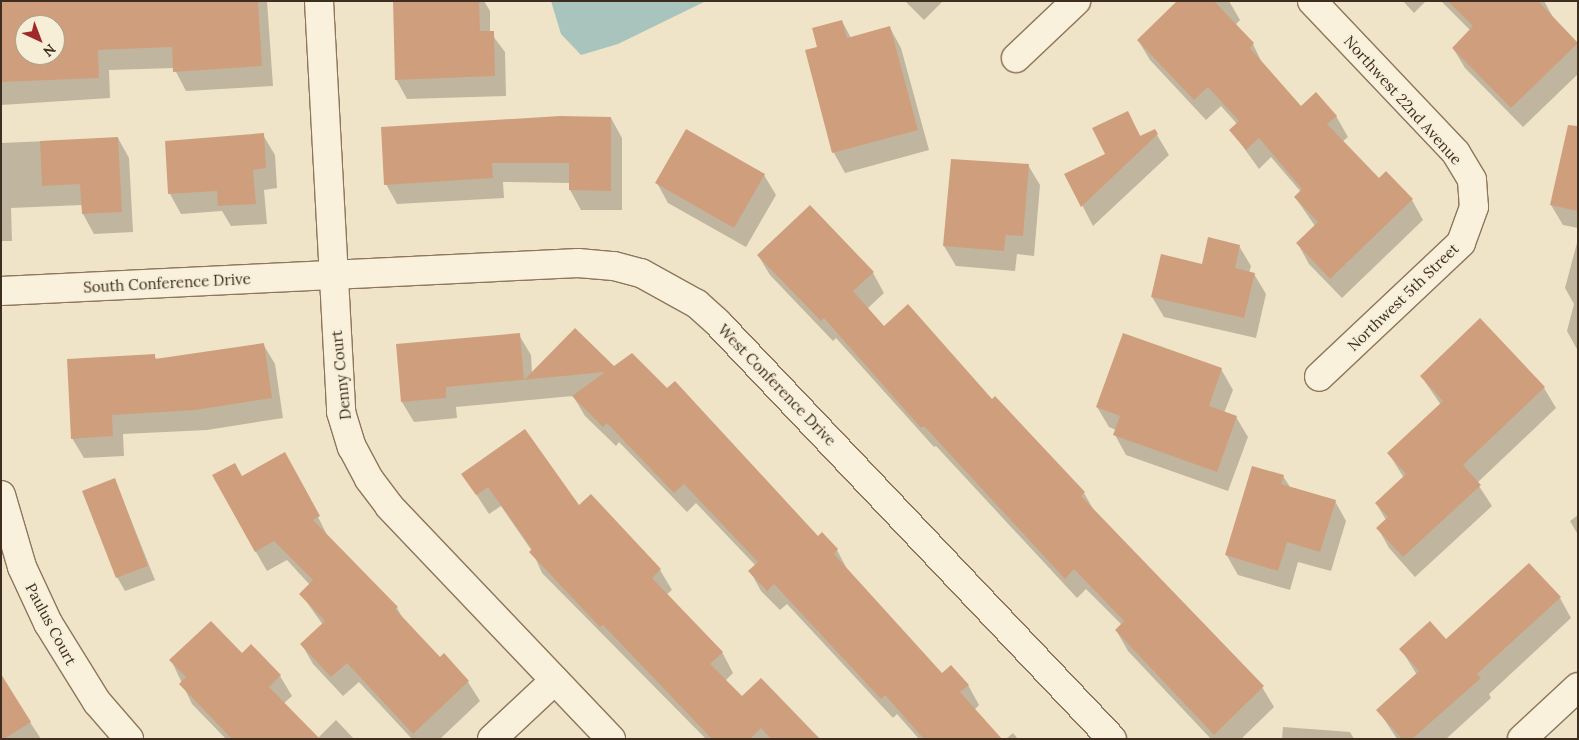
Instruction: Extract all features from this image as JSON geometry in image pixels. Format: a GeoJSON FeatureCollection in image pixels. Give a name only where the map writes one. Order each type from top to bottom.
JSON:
{"type":"FeatureCollection","features":[{"type":"Feature","properties":{"kind":"street","name":"Denny Court"},"geometry":{"type":"LineString","coordinates":[[319,1],[332,275],[341,412],[352,447],[369,479],[390,506],[611,739]]}},
{"type":"Feature","properties":{"kind":"street"},"geometry":{"type":"LineString","coordinates":[[1016,58],[1076,1]]}},
{"type":"Feature","properties":{"kind":"street","name":"Northwest 22nd Avenue"},"geometry":{"type":"LineString","coordinates":[[1312,1],[1456,153],[1472,180],[1474,207]]}},
{"type":"Feature","properties":{"kind":"street","name":"Northwest 5th Street"},"geometry":{"type":"LineString","coordinates":[[1319,377],[1461,243],[1474,207]]}},
{"type":"Feature","properties":{"kind":"street","name":"West Conference Drive"},"geometry":{"type":"LineString","coordinates":[[332,275],[578,263],[614,266],[666,284],[697,304],[717,322],[1112,739]]}},
{"type":"Feature","properties":{"kind":"street","name":"South Conference Drive"},"geometry":{"type":"LineString","coordinates":[[1,291],[332,275]]}},
{"type":"Feature","properties":{"kind":"street","name":"Paulus Court"},"geometry":{"type":"LineString","coordinates":[[1,494],[22,567],[48,623],[97,702],[129,739]]}},
{"type":"Feature","properties":{"kind":"street"},"geometry":{"type":"LineString","coordinates":[[492,739],[555,680]]}},
{"type":"Feature","properties":{"kind":"street"},"geometry":{"type":"LineString","coordinates":[[1522,739],[1578,687]]}},
{"type":"Feature","properties":{"kind":"water"},"geometry":{"type":"Polygon","coordinates":[[[551,1],[706,1],[618,44],[581,55],[561,34],[551,1]]]}},
{"type":"Feature","properties":{"kind":"building"},"geometry":{"type":"Polygon","coordinates":[[[1,1],[258,1],[262,66],[173,72],[172,47],[98,50],[99,78],[1,82],[1,1]]]}},
{"type":"Feature","properties":{"kind":"building"},"geometry":{"type":"Polygon","coordinates":[[[393,1],[479,1],[480,31],[494,31],[495,76],[395,80],[393,1]]]}},
{"type":"Feature","properties":{"kind":"building"},"geometry":{"type":"Polygon","coordinates":[[[1177,1],[1214,1],[1254,43],[1250,48],[1301,106],[1316,92],[1337,116],[1327,124],[1379,178],[1386,171],[1413,199],[1330,279],[1296,243],[1318,222],[1294,197],[1302,189],[1259,138],[1246,150],[1229,130],[1239,121],[1208,87],[1194,100],[1137,40],[1177,1]]]}},
{"type":"Feature","properties":{"kind":"building"},"geometry":{"type":"Polygon","coordinates":[[[1448,1],[1538,1],[1578,43],[1511,108],[1452,48],[1473,26],[1448,1]]]}},
{"type":"Feature","properties":{"kind":"building"},"geometry":{"type":"Polygon","coordinates":[[[842,20],[847,38],[890,26],[918,130],[832,153],[805,50],[817,47],[812,28],[842,20]]]}},
{"type":"Feature","properties":{"kind":"building"},"geometry":{"type":"Polygon","coordinates":[[[1128,111],[1140,136],[1155,129],[1158,134],[1081,207],[1064,174],[1105,154],[1092,128],[1128,111]]]}},
{"type":"Feature","properties":{"kind":"building"},"geometry":{"type":"Polygon","coordinates":[[[560,116],[611,117],[611,191],[569,190],[569,163],[492,163],[493,178],[384,185],[381,127],[560,116]]]}},
{"type":"Feature","properties":{"kind":"building"},"geometry":{"type":"Polygon","coordinates":[[[1568,125],[1578,126],[1578,211],[1550,205],[1568,125]]]}},
{"type":"Feature","properties":{"kind":"building"},"geometry":{"type":"Polygon","coordinates":[[[686,129],[765,174],[734,228],[655,183],[686,129]]]}},
{"type":"Feature","properties":{"kind":"building"},"geometry":{"type":"Polygon","coordinates":[[[264,133],[266,168],[253,170],[256,204],[218,206],[217,191],[168,194],[165,141],[264,133]]]}},
{"type":"Feature","properties":{"kind":"building"},"geometry":{"type":"Polygon","coordinates":[[[118,137],[122,212],[82,214],[80,184],[42,186],[40,141],[118,137]]]}},
{"type":"Feature","properties":{"kind":"building"},"geometry":{"type":"Polygon","coordinates":[[[951,159],[1029,164],[1023,236],[1006,235],[1004,251],[943,246],[951,159]]]}},
{"type":"Feature","properties":{"kind":"building"},"geometry":{"type":"Polygon","coordinates":[[[810,205],[874,272],[853,291],[884,326],[908,304],[992,399],[995,396],[1085,492],[1081,496],[1264,686],[1214,735],[1115,630],[1124,621],[1074,569],[1065,579],[924,426],[921,428],[824,318],[821,321],[757,255],[810,205]]]}},
{"type":"Feature","properties":{"kind":"building"},"geometry":{"type":"Polygon","coordinates":[[[1208,237],[1240,245],[1235,268],[1255,273],[1244,318],[1151,297],[1161,254],[1202,264],[1208,237]]]}},
{"type":"Feature","properties":{"kind":"building"},"geometry":{"type":"Polygon","coordinates":[[[1480,318],[1545,387],[1463,465],[1481,485],[1403,557],[1376,528],[1388,517],[1375,503],[1406,474],[1387,453],[1443,401],[1420,376],[1480,318]]]}},
{"type":"Feature","properties":{"kind":"building"},"geometry":{"type":"Polygon","coordinates":[[[575,328],[614,366],[632,353],[667,388],[675,381],[818,536],[822,532],[838,549],[834,554],[942,673],[951,665],[969,685],[960,692],[1002,739],[924,739],[885,695],[881,699],[774,584],[767,591],[748,571],[758,562],[684,484],[674,493],[607,423],[603,427],[572,396],[605,372],[524,380],[575,328]]]}},
{"type":"Feature","properties":{"kind":"building"},"geometry":{"type":"Polygon","coordinates":[[[520,333],[524,380],[446,387],[446,398],[401,402],[396,344],[520,333]]]}},
{"type":"Feature","properties":{"kind":"building"},"geometry":{"type":"Polygon","coordinates":[[[1123,333],[1222,368],[1209,406],[1237,416],[1217,472],[1113,435],[1120,416],[1096,407],[1123,333]]]}},
{"type":"Feature","properties":{"kind":"building"},"geometry":{"type":"Polygon","coordinates":[[[264,343],[272,398],[195,410],[112,415],[113,436],[71,439],[67,359],[155,354],[155,359],[264,343]]]}},
{"type":"Feature","properties":{"kind":"building"},"geometry":{"type":"Polygon","coordinates":[[[525,429],[579,505],[591,494],[661,569],[652,578],[723,652],[710,664],[742,696],[761,678],[820,739],[771,739],[761,728],[750,739],[712,739],[603,625],[600,627],[529,552],[532,549],[488,487],[476,495],[461,474],[525,429]]]}},
{"type":"Feature","properties":{"kind":"building"},"geometry":{"type":"Polygon","coordinates":[[[285,452],[320,516],[313,520],[398,607],[395,609],[440,657],[444,653],[469,681],[413,734],[347,663],[331,677],[300,644],[325,621],[299,594],[313,580],[274,541],[255,552],[212,475],[235,463],[242,476],[285,452]]]}},
{"type":"Feature","properties":{"kind":"building"},"geometry":{"type":"Polygon","coordinates":[[[1252,466],[1284,475],[1281,484],[1336,500],[1320,552],[1287,542],[1278,571],[1225,555],[1252,466]]]}},
{"type":"Feature","properties":{"kind":"building"},"geometry":{"type":"Polygon","coordinates":[[[115,478],[148,566],[116,578],[82,491],[115,478]]]}},
{"type":"Feature","properties":{"kind":"building"},"geometry":{"type":"Polygon","coordinates":[[[1529,563],[1561,597],[1477,674],[1481,678],[1412,739],[1402,739],[1376,710],[1419,671],[1399,649],[1430,621],[1446,639],[1529,563]]]}},
{"type":"Feature","properties":{"kind":"building"},"geometry":{"type":"Polygon","coordinates":[[[211,621],[242,653],[251,644],[281,675],[269,687],[320,739],[232,739],[179,684],[186,677],[169,660],[211,621]]]}},
{"type":"Feature","properties":{"kind":"building"},"geometry":{"type":"Polygon","coordinates":[[[1,674],[31,722],[4,739],[1,739],[1,674]]]}}]}
